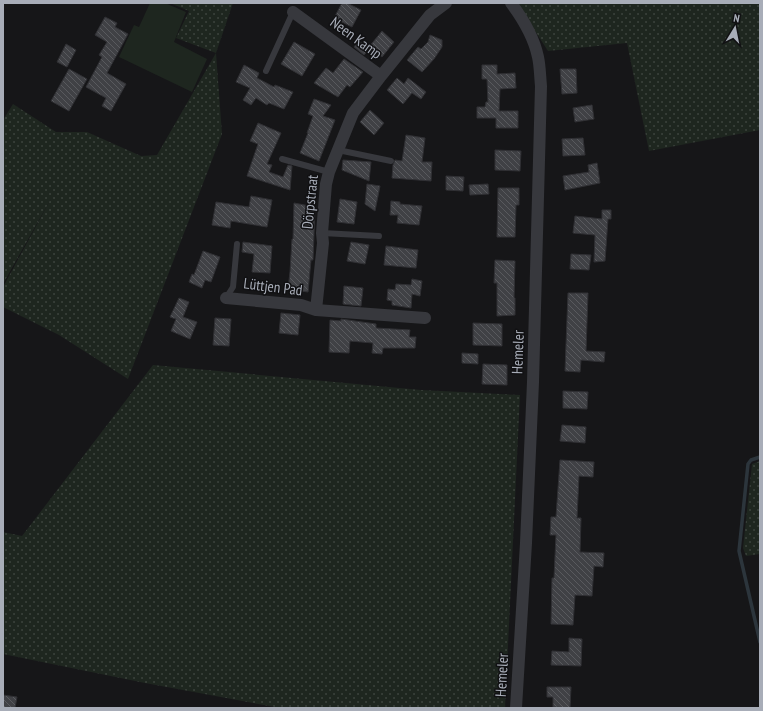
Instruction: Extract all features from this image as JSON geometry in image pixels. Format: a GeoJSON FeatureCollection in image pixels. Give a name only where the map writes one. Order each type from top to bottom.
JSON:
{"type":"FeatureCollection","features":[{"type":"Feature","properties":{"kind":"street","name":"Dörpstraat"},"geometry":{"type":"LineString","coordinates":[[316,310],[323,242],[322,233],[326,184],[329,172],[353,112],[430,15],[446,3]]}},
{"type":"Feature","properties":{"kind":"street","name":"Hemeler"},"geometry":{"type":"LineString","coordinates":[[511,3],[531,37],[538,57],[541,86],[532,406],[526,543],[516,708]]}},
{"type":"Feature","properties":{"kind":"street","name":"Neen Kamp"},"geometry":{"type":"LineString","coordinates":[[293,12],[381,76]]}},
{"type":"Feature","properties":{"kind":"street","name":"Lüttjen Pad"},"geometry":{"type":"LineString","coordinates":[[226,298],[301,305],[316,310]]}},
{"type":"Feature","properties":{"kind":"street"},"geometry":{"type":"LineString","coordinates":[[316,310],[425,318]]}},
{"type":"Feature","properties":{"kind":"lane"},"geometry":{"type":"LineString","coordinates":[[266,71],[293,12]]}},
{"type":"Feature","properties":{"kind":"lane"},"geometry":{"type":"LineString","coordinates":[[338,150],[391,161]]}},
{"type":"Feature","properties":{"kind":"lane"},"geometry":{"type":"LineString","coordinates":[[282,159],[329,172]]}},
{"type":"Feature","properties":{"kind":"lane"},"geometry":{"type":"LineString","coordinates":[[322,233],[379,236]]}},
{"type":"Feature","properties":{"kind":"lane"},"geometry":{"type":"LineString","coordinates":[[226,298],[233,287],[237,244]]}},
{"type":"Feature","properties":{"kind":"shaded area"},"geometry":{"type":"Polygon","coordinates":[[[150,3],[165,3],[186,12],[174,42],[207,59],[192,92],[119,57],[134,25],[139,27],[150,3]]]}},
{"type":"Feature","properties":{"kind":"shaded area"},"geometry":{"type":"Polygon","coordinates":[[[170,3],[233,3],[216,53],[176,38],[189,11],[170,3]]]}},
{"type":"Feature","properties":{"kind":"shaded area"},"geometry":{"type":"Polygon","coordinates":[[[517,3],[760,3],[760,130],[649,151],[627,43],[548,51],[517,3]]]}},
{"type":"Feature","properties":{"kind":"shaded area"},"geometry":{"type":"Polygon","coordinates":[[[216,53],[222,134],[128,379],[59,335],[3,307],[3,287],[53,195],[3,284],[3,120],[13,104],[56,132],[87,132],[141,156],[157,155],[216,53]]]}},
{"type":"Feature","properties":{"kind":"shaded area"},"geometry":{"type":"Polygon","coordinates":[[[153,365],[421,390],[520,395],[505,708],[280,708],[145,683],[3,654],[3,532],[22,536],[153,365]]]}},
{"type":"Feature","properties":{"kind":"shaded area"},"geometry":{"type":"Polygon","coordinates":[[[760,461],[760,554],[746,556],[743,548],[752,464],[760,461]]]}},
{"type":"Feature","properties":{"kind":"building"},"geometry":{"type":"Polygon","coordinates":[[[342,3],[347,3],[361,10],[352,27],[334,18],[342,3]]]}},
{"type":"Feature","properties":{"kind":"building"},"geometry":{"type":"Polygon","coordinates":[[[105,17],[117,23],[115,27],[128,34],[107,73],[126,84],[111,111],[102,106],[106,98],[86,87],[102,57],[99,55],[107,42],[95,35],[105,17]]]}},
{"type":"Feature","properties":{"kind":"building"},"geometry":{"type":"Polygon","coordinates":[[[382,31],[394,42],[382,57],[369,47],[382,31]]]}},
{"type":"Feature","properties":{"kind":"building"},"geometry":{"type":"Polygon","coordinates":[[[430,35],[442,40],[442,47],[434,59],[422,72],[407,60],[418,47],[421,49],[428,42],[430,35]]]}},
{"type":"Feature","properties":{"kind":"building"},"geometry":{"type":"Polygon","coordinates":[[[359,41],[369,49],[364,55],[354,47],[359,41]]]}},
{"type":"Feature","properties":{"kind":"building"},"geometry":{"type":"Polygon","coordinates":[[[294,42],[315,54],[302,76],[281,64],[294,42]]]}},
{"type":"Feature","properties":{"kind":"building"},"geometry":{"type":"Polygon","coordinates":[[[66,44],[76,50],[67,67],[57,62],[66,44]]]}},
{"type":"Feature","properties":{"kind":"building"},"geometry":{"type":"Polygon","coordinates":[[[344,59],[363,72],[350,87],[347,85],[338,97],[314,83],[326,68],[333,73],[344,59]]]}},
{"type":"Feature","properties":{"kind":"building"},"geometry":{"type":"Polygon","coordinates":[[[244,65],[259,73],[257,78],[274,87],[275,85],[293,92],[284,109],[269,103],[267,105],[256,98],[251,105],[243,100],[250,88],[236,82],[244,65]]]}},
{"type":"Feature","properties":{"kind":"building"},"geometry":{"type":"Polygon","coordinates":[[[482,65],[497,65],[497,74],[515,73],[516,88],[500,89],[499,111],[518,111],[518,128],[496,128],[496,118],[477,118],[477,107],[485,107],[486,102],[488,102],[487,79],[482,79],[482,65]]]}},
{"type":"Feature","properties":{"kind":"building"},"geometry":{"type":"Polygon","coordinates":[[[69,69],[87,79],[69,111],[51,101],[69,69]]]}},
{"type":"Feature","properties":{"kind":"building"},"geometry":{"type":"Polygon","coordinates":[[[560,69],[576,69],[577,93],[562,94],[560,69]]]}},
{"type":"Feature","properties":{"kind":"building"},"geometry":{"type":"Polygon","coordinates":[[[397,78],[404,84],[408,78],[426,92],[421,99],[412,93],[403,104],[387,90],[397,78]]]}},
{"type":"Feature","properties":{"kind":"building"},"geometry":{"type":"Polygon","coordinates":[[[314,99],[331,105],[323,116],[335,120],[319,161],[300,153],[313,116],[308,114],[314,99]]]}},
{"type":"Feature","properties":{"kind":"building"},"geometry":{"type":"Polygon","coordinates":[[[592,105],[594,119],[575,122],[573,108],[592,105]]]}},
{"type":"Feature","properties":{"kind":"building"},"geometry":{"type":"Polygon","coordinates":[[[370,110],[384,123],[374,135],[360,122],[370,110]]]}},
{"type":"Feature","properties":{"kind":"building"},"geometry":{"type":"Polygon","coordinates":[[[258,123],[281,133],[267,164],[272,165],[269,172],[283,177],[288,165],[292,166],[290,190],[247,176],[258,144],[250,141],[258,123]]]}},
{"type":"Feature","properties":{"kind":"building"},"geometry":{"type":"Polygon","coordinates":[[[406,135],[425,138],[422,162],[432,162],[431,181],[392,178],[395,160],[402,161],[406,135]]]}},
{"type":"Feature","properties":{"kind":"building"},"geometry":{"type":"Polygon","coordinates":[[[583,138],[585,155],[563,156],[562,139],[583,138]]]}},
{"type":"Feature","properties":{"kind":"building"},"geometry":{"type":"Polygon","coordinates":[[[495,150],[521,151],[520,171],[495,170],[495,150]]]}},
{"type":"Feature","properties":{"kind":"building"},"geometry":{"type":"Polygon","coordinates":[[[343,160],[371,162],[369,181],[342,170],[343,160]]]}},
{"type":"Feature","properties":{"kind":"building"},"geometry":{"type":"Polygon","coordinates":[[[597,163],[600,183],[565,190],[563,176],[589,172],[588,165],[597,163]]]}},
{"type":"Feature","properties":{"kind":"building"},"geometry":{"type":"Polygon","coordinates":[[[446,176],[464,177],[463,191],[446,190],[446,176]]]}},
{"type":"Feature","properties":{"kind":"building"},"geometry":{"type":"Polygon","coordinates":[[[367,184],[380,186],[375,211],[365,204],[367,184]]]}},
{"type":"Feature","properties":{"kind":"building"},"geometry":{"type":"Polygon","coordinates":[[[488,184],[489,194],[470,195],[469,185],[488,184]]]}},
{"type":"Feature","properties":{"kind":"building"},"geometry":{"type":"Polygon","coordinates":[[[498,188],[519,188],[519,205],[516,205],[515,237],[497,237],[498,188]]]}},
{"type":"Feature","properties":{"kind":"building"},"geometry":{"type":"Polygon","coordinates":[[[251,196],[272,200],[267,227],[231,221],[230,228],[212,225],[216,202],[249,207],[251,196]]]}},
{"type":"Feature","properties":{"kind":"building"},"geometry":{"type":"Polygon","coordinates":[[[340,199],[357,202],[354,224],[337,222],[340,199]]]}},
{"type":"Feature","properties":{"kind":"building"},"geometry":{"type":"Polygon","coordinates":[[[391,201],[400,202],[400,204],[422,206],[419,225],[397,223],[398,215],[390,215],[391,201]]]}},
{"type":"Feature","properties":{"kind":"building"},"geometry":{"type":"Polygon","coordinates":[[[294,203],[315,207],[313,260],[311,260],[308,292],[288,289],[293,239],[294,203]]]}},
{"type":"Feature","properties":{"kind":"building"},"geometry":{"type":"Polygon","coordinates":[[[602,210],[611,210],[611,219],[608,219],[605,261],[594,262],[595,235],[573,233],[575,216],[602,219],[602,210]]]}},
{"type":"Feature","properties":{"kind":"building"},"geometry":{"type":"Polygon","coordinates":[[[243,242],[272,246],[270,273],[252,272],[254,254],[242,252],[243,242]]]}},
{"type":"Feature","properties":{"kind":"building"},"geometry":{"type":"Polygon","coordinates":[[[351,242],[369,245],[365,264],[347,261],[351,242]]]}},
{"type":"Feature","properties":{"kind":"building"},"geometry":{"type":"Polygon","coordinates":[[[386,246],[418,250],[416,268],[384,265],[386,246]]]}},
{"type":"Feature","properties":{"kind":"building"},"geometry":{"type":"Polygon","coordinates":[[[203,251],[220,257],[211,282],[205,280],[202,288],[189,282],[192,274],[194,275],[203,251]]]}},
{"type":"Feature","properties":{"kind":"building"},"geometry":{"type":"Polygon","coordinates":[[[571,254],[591,255],[589,270],[570,269],[571,254]]]}},
{"type":"Feature","properties":{"kind":"building"},"geometry":{"type":"Polygon","coordinates":[[[495,260],[515,261],[515,315],[497,316],[497,283],[494,283],[495,260]]]}},
{"type":"Feature","properties":{"kind":"building"},"geometry":{"type":"Polygon","coordinates":[[[412,279],[422,281],[420,296],[412,294],[411,308],[392,305],[392,301],[387,300],[388,289],[395,290],[396,284],[411,285],[412,279]]]}},
{"type":"Feature","properties":{"kind":"building"},"geometry":{"type":"Polygon","coordinates":[[[344,286],[363,288],[361,306],[343,304],[344,286]]]}},
{"type":"Feature","properties":{"kind":"building"},"geometry":{"type":"Polygon","coordinates":[[[568,293],[588,293],[586,351],[605,352],[604,362],[581,360],[580,372],[565,371],[568,293]]]}},
{"type":"Feature","properties":{"kind":"building"},"geometry":{"type":"Polygon","coordinates":[[[179,298],[189,302],[183,317],[197,322],[190,339],[171,331],[176,319],[170,317],[179,298]]]}},
{"type":"Feature","properties":{"kind":"building"},"geometry":{"type":"Polygon","coordinates":[[[281,313],[300,315],[298,335],[279,333],[281,313]]]}},
{"type":"Feature","properties":{"kind":"building"},"geometry":{"type":"Polygon","coordinates":[[[215,318],[231,319],[229,346],[213,345],[215,318]]]}},
{"type":"Feature","properties":{"kind":"building"},"geometry":{"type":"Polygon","coordinates":[[[341,319],[376,324],[376,328],[410,330],[409,337],[416,337],[415,348],[383,348],[382,354],[372,353],[373,343],[350,341],[349,353],[329,352],[330,320],[341,321],[341,319]]]}},
{"type":"Feature","properties":{"kind":"building"},"geometry":{"type":"Polygon","coordinates":[[[473,323],[502,324],[502,346],[473,345],[473,323]]]}},
{"type":"Feature","properties":{"kind":"building"},"geometry":{"type":"Polygon","coordinates":[[[462,353],[478,354],[478,364],[462,363],[462,353]]]}},
{"type":"Feature","properties":{"kind":"building"},"geometry":{"type":"Polygon","coordinates":[[[483,364],[507,365],[507,385],[482,384],[483,364]]]}},
{"type":"Feature","properties":{"kind":"building"},"geometry":{"type":"Polygon","coordinates":[[[563,391],[588,392],[587,409],[563,408],[563,391]]]}},
{"type":"Feature","properties":{"kind":"building"},"geometry":{"type":"Polygon","coordinates":[[[562,425],[586,427],[585,443],[560,441],[562,425]]]}},
{"type":"Feature","properties":{"kind":"building"},"geometry":{"type":"Polygon","coordinates":[[[560,460],[594,462],[593,477],[579,476],[577,518],[581,518],[580,552],[604,553],[603,567],[594,566],[592,596],[575,595],[573,625],[551,624],[552,578],[554,578],[556,535],[550,535],[551,517],[556,517],[560,460]]]}},
{"type":"Feature","properties":{"kind":"building"},"geometry":{"type":"Polygon","coordinates":[[[569,638],[582,639],[581,666],[551,665],[552,651],[569,652],[569,638]]]}},
{"type":"Feature","properties":{"kind":"building"},"geometry":{"type":"Polygon","coordinates":[[[547,687],[571,687],[570,708],[553,707],[553,697],[547,697],[547,687]]]}},
{"type":"Feature","properties":{"kind":"building"},"geometry":{"type":"Polygon","coordinates":[[[3,695],[17,697],[15,708],[3,708],[3,695]]]}},
{"type":"Feature","properties":{"kind":"waterway"},"geometry":{"type":"LineString","coordinates":[[760,457],[751,460],[748,464],[739,551],[760,642]]}}]}
